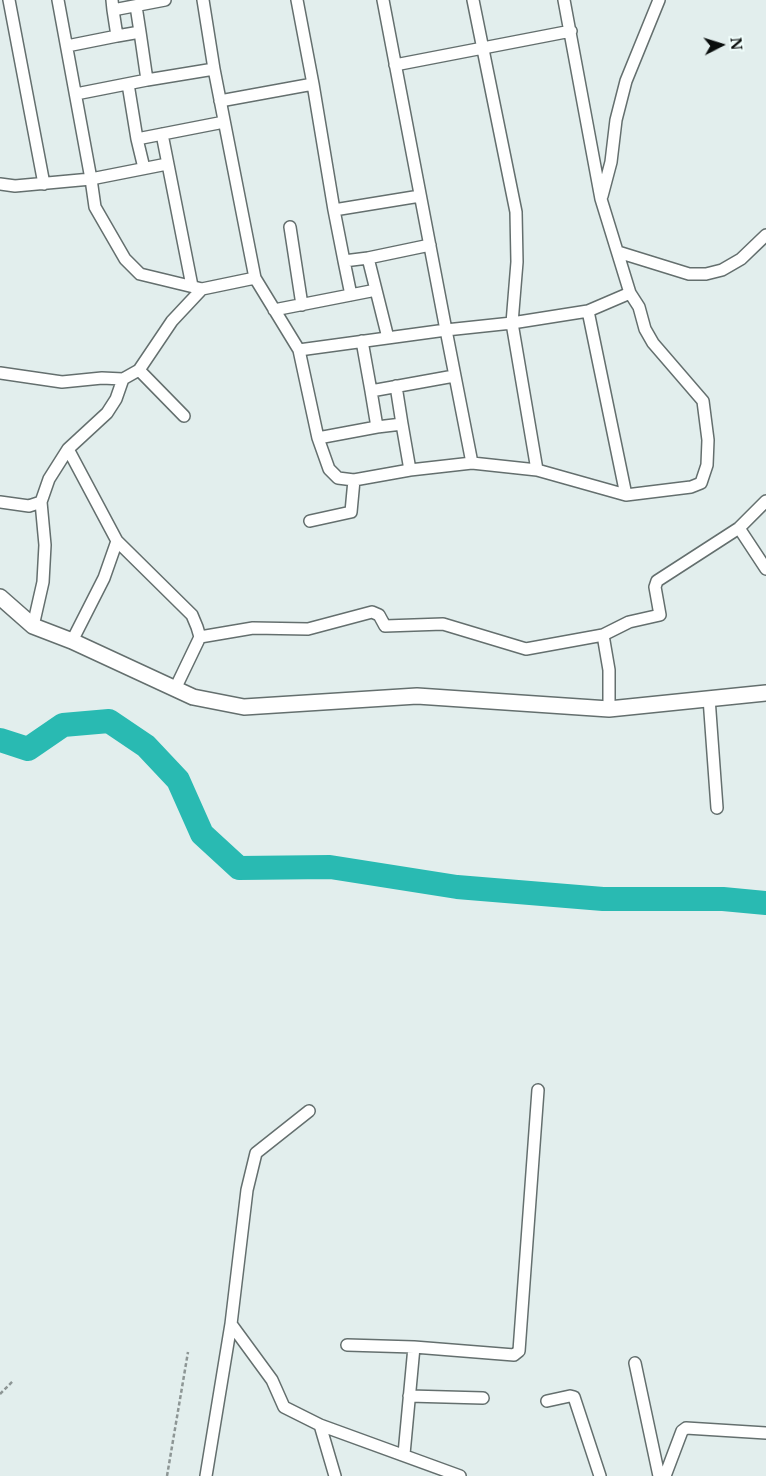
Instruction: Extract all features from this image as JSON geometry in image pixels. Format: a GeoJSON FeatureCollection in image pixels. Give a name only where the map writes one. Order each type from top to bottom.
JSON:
{"type":"FeatureCollection","features":[{"type":"Feature","properties":{"kind":"street"},"geometry":{"type":"LineString","coordinates":[[8,0],[44,184]]}},
{"type":"Feature","properties":{"kind":"street"},"geometry":{"type":"LineString","coordinates":[[58,0],[95,207],[125,259],[140,274],[197,287],[255,278]]}},
{"type":"Feature","properties":{"kind":"street"},"geometry":{"type":"LineString","coordinates":[[117,36],[113,5],[136,6],[165,0]]}},
{"type":"Feature","properties":{"kind":"street"},"geometry":{"type":"LineString","coordinates":[[203,0],[214,69],[255,278],[298,350],[318,438],[329,469],[338,478],[354,480],[410,470],[472,464],[536,470],[626,495],[691,487],[701,483],[707,465],[708,440],[703,401],[653,344],[645,329],[639,307],[630,292],[601,199],[564,0]]}},
{"type":"Feature","properties":{"kind":"street"},"geometry":{"type":"LineString","coordinates":[[297,0],[351,295]]}},
{"type":"Feature","properties":{"kind":"street"},"geometry":{"type":"LineString","coordinates":[[383,0],[472,464]]}},
{"type":"Feature","properties":{"kind":"street"},"geometry":{"type":"LineString","coordinates":[[472,0],[516,212],[518,262],[512,323],[536,470]]}},
{"type":"Feature","properties":{"kind":"street"},"geometry":{"type":"LineString","coordinates":[[601,199],[611,162],[616,120],[626,81],[660,0]]}},
{"type":"Feature","properties":{"kind":"street"},"geometry":{"type":"LineString","coordinates":[[136,6],[147,80]]}},
{"type":"Feature","properties":{"kind":"street"},"geometry":{"type":"LineString","coordinates":[[395,66],[571,31]]}},
{"type":"Feature","properties":{"kind":"street"},"geometry":{"type":"LineString","coordinates":[[67,46],[140,32]]}},
{"type":"Feature","properties":{"kind":"street"},"geometry":{"type":"LineString","coordinates":[[76,94],[214,69]]}},
{"type":"Feature","properties":{"kind":"street"},"geometry":{"type":"LineString","coordinates":[[128,84],[144,168]]}},
{"type":"Feature","properties":{"kind":"street"},"geometry":{"type":"LineString","coordinates":[[220,101],[313,84]]}},
{"type":"Feature","properties":{"kind":"street"},"geometry":{"type":"LineString","coordinates":[[137,139],[224,122]]}},
{"type":"Feature","properties":{"kind":"street"},"geometry":{"type":"LineString","coordinates":[[162,134],[167,164],[197,287]]}},
{"type":"Feature","properties":{"kind":"street"},"geometry":{"type":"LineString","coordinates":[[0,184],[15,186],[91,179],[167,164]]}},
{"type":"Feature","properties":{"kind":"street"},"geometry":{"type":"LineString","coordinates":[[334,210],[420,196]]}},
{"type":"Feature","properties":{"kind":"street"},"geometry":{"type":"LineString","coordinates":[[290,227],[302,305]]}},
{"type":"Feature","properties":{"kind":"street"},"geometry":{"type":"LineString","coordinates":[[618,252],[689,274],[706,274],[722,270],[741,259],[766,235]]}},
{"type":"Feature","properties":{"kind":"street"},"geometry":{"type":"LineString","coordinates":[[344,261],[368,258],[430,244]]}},
{"type":"Feature","properties":{"kind":"street"},"geometry":{"type":"LineString","coordinates":[[368,258],[388,338]]}},
{"type":"Feature","properties":{"kind":"street"},"geometry":{"type":"LineString","coordinates":[[0,373],[62,382],[102,378],[123,380],[139,370],[197,287]]}},
{"type":"Feature","properties":{"kind":"street"},"geometry":{"type":"LineString","coordinates":[[274,310],[376,290]]}},
{"type":"Feature","properties":{"kind":"street"},"geometry":{"type":"LineString","coordinates":[[298,350],[512,323],[588,311],[630,292]]}},
{"type":"Feature","properties":{"kind":"street"},"geometry":{"type":"LineString","coordinates":[[588,311],[626,495]]}},
{"type":"Feature","properties":{"kind":"street"},"geometry":{"type":"LineString","coordinates":[[362,342],[377,427]]}},
{"type":"Feature","properties":{"kind":"street"},"geometry":{"type":"LineString","coordinates":[[139,370],[184,416]]}},
{"type":"Feature","properties":{"kind":"street"},"geometry":{"type":"LineString","coordinates":[[371,391],[454,376]]}},
{"type":"Feature","properties":{"kind":"street"},"geometry":{"type":"LineString","coordinates":[[33,626],[43,582],[45,545],[41,502],[49,479],[68,449],[107,413],[116,399],[123,380]]}},
{"type":"Feature","properties":{"kind":"street"},"geometry":{"type":"LineString","coordinates":[[396,386],[410,470]]}},
{"type":"Feature","properties":{"kind":"street"},"geometry":{"type":"LineString","coordinates":[[318,438],[402,424]]}},
{"type":"Feature","properties":{"kind":"street"},"geometry":{"type":"LineString","coordinates":[[68,449],[117,541],[192,615],[200,637],[175,689]]}},
{"type":"Feature","properties":{"kind":"street"},"geometry":{"type":"LineString","coordinates":[[310,522],[351,512],[354,480]]}},
{"type":"Feature","properties":{"kind":"street"},"geometry":{"type":"LineString","coordinates":[[200,637],[253,628],[308,629],[372,612],[379,615],[386,626],[443,624],[516,648],[526,649],[603,635],[629,622],[660,615],[655,587],[657,581],[739,528],[766,501]]}},
{"type":"Feature","properties":{"kind":"street"},"geometry":{"type":"LineString","coordinates":[[0,502],[28,506],[41,502]]}},
{"type":"Feature","properties":{"kind":"street"},"geometry":{"type":"LineString","coordinates":[[739,528],[766,569]]}},
{"type":"Feature","properties":{"kind":"street"},"geometry":{"type":"LineString","coordinates":[[72,641],[104,578],[117,541]]}},
{"type":"Feature","properties":{"kind":"street"},"geometry":{"type":"LineString","coordinates":[[0,597],[33,626],[72,641],[193,697],[244,707],[417,696],[609,709],[766,693]]}},
{"type":"Feature","properties":{"kind":"street"},"geometry":{"type":"LineString","coordinates":[[603,635],[609,670],[609,709]]}},
{"type":"Feature","properties":{"kind":"street"},"geometry":{"type":"LineString","coordinates":[[710,698],[717,808]]}},
{"type":"Feature","properties":{"kind":"street"},"geometry":{"type":"LineString","coordinates":[[347,1345],[514,1355],[519,1351],[538,1090]]}},
{"type":"Feature","properties":{"kind":"street"},"geometry":{"type":"LineString","coordinates":[[206,1476],[231,1324],[247,1190],[256,1153],[309,1111]]}},
{"type":"Feature","properties":{"kind":"street"},"geometry":{"type":"LineString","coordinates":[[231,1324],[272,1380],[284,1406],[320,1425],[404,1454],[460,1476]]}},
{"type":"Feature","properties":{"kind":"street"},"geometry":{"type":"LineString","coordinates":[[404,1454],[414,1348]]}},
{"type":"Feature","properties":{"kind":"street"},"geometry":{"type":"LineString","coordinates":[[635,1363],[659,1476]]}},
{"type":"Feature","properties":{"kind":"street"},"geometry":{"type":"LineString","coordinates":[[409,1396],[483,1398]]}},
{"type":"Feature","properties":{"kind":"street"},"geometry":{"type":"LineString","coordinates":[[547,1401],[570,1396],[574,1397],[600,1476]]}},
{"type":"Feature","properties":{"kind":"street"},"geometry":{"type":"LineString","coordinates":[[320,1425],[335,1476]]}},
{"type":"Feature","properties":{"kind":"street"},"geometry":{"type":"LineString","coordinates":[[665,1476],[682,1431],[686,1428],[766,1433]]}},
{"type":"Feature","properties":{"kind":"path"},"geometry":{"type":"LineString","coordinates":[[167,1476],[188,1352]]}},
{"type":"Feature","properties":{"kind":"path"},"geometry":{"type":"LineString","coordinates":[[0,1394],[12,1381]]}},
{"type":"Feature","properties":{"kind":"waterway"},"geometry":{"type":"LineString","coordinates":[[0,740],[28,749],[63,725],[109,721],[146,746],[178,780],[202,834],[239,868],[330,867],[457,887],[603,899],[723,899],[766,903]]}}]}
